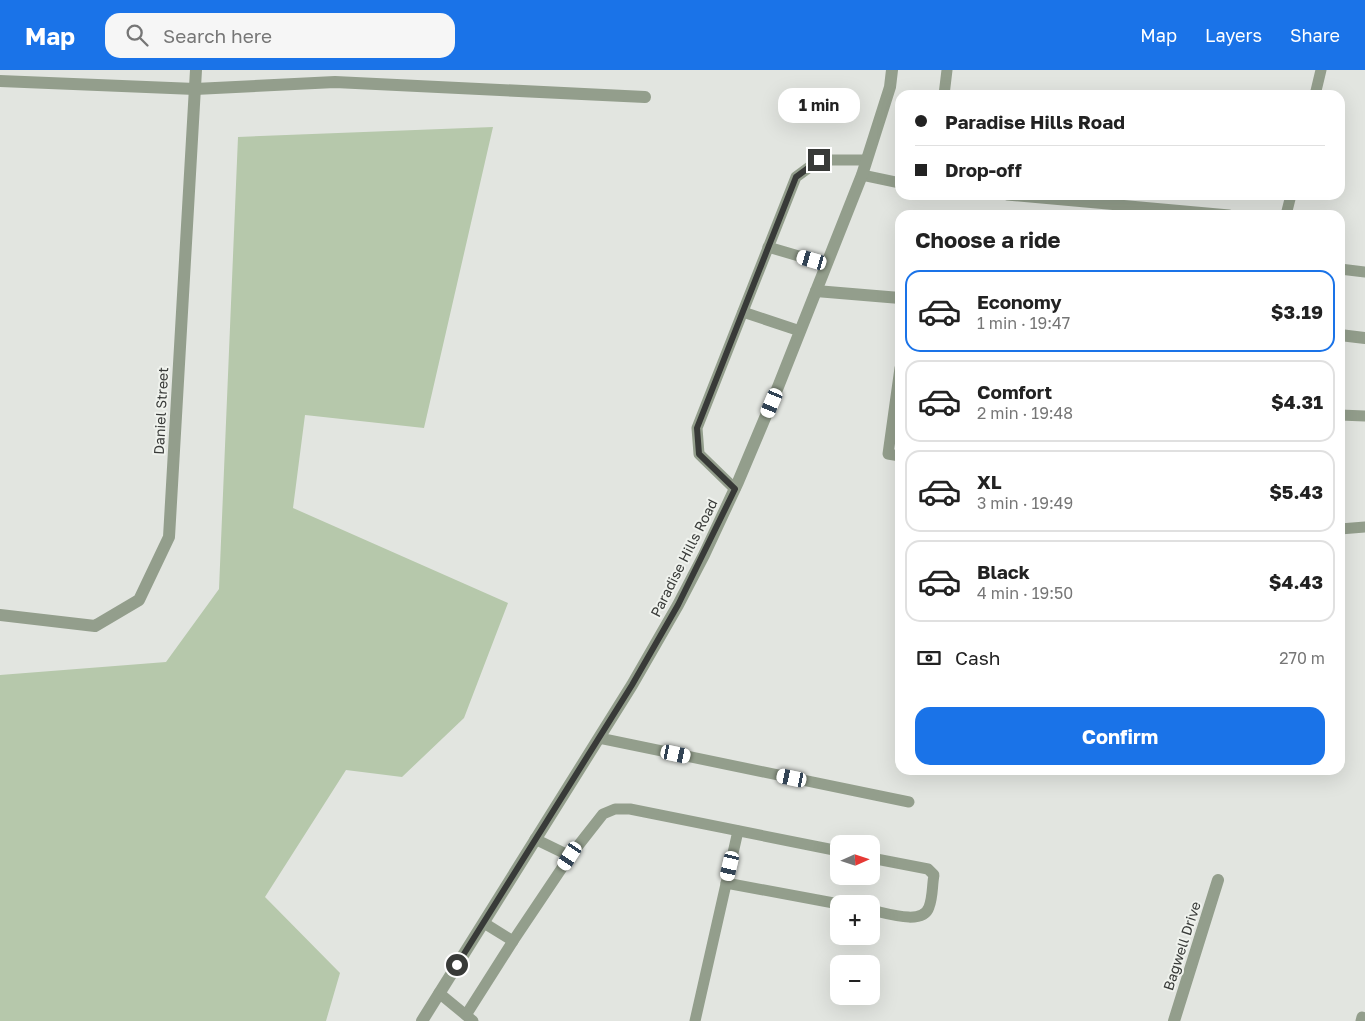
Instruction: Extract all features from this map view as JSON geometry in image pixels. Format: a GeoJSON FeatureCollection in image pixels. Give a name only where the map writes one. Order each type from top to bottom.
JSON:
{"type":"FeatureCollection","features":[{"type":"Feature","properties":{"kind":"street","name":"Daniel Street"},"geometry":{"type":"LineString","coordinates":[[0,615],[95,626],[139,600],[169,537],[196,70]]}},
{"type":"Feature","properties":{"kind":"street","name":"Paradise Hills Road"},"geometry":{"type":"LineString","coordinates":[[422,1021],[632,685],[678,605],[735,489],[816,292],[862,174],[890,87],[892,70]]}},
{"type":"Feature","properties":{"kind":"street"},"geometry":{"type":"LineString","coordinates":[[0,81],[195,89],[335,82],[645,97]]}},
{"type":"Feature","properties":{"kind":"street"},"geometry":{"type":"LineString","coordinates":[[816,292],[895,298]]}},
{"type":"Feature","properties":{"kind":"street"},"geometry":{"type":"LineString","coordinates":[[1345,336],[1365,338]]}},
{"type":"Feature","properties":{"kind":"street","name":"Bagwell Drive"},"geometry":{"type":"LineString","coordinates":[[1174,1021],[1218,880]]}},
{"type":"Feature","properties":{"kind":"lane"},"geometry":{"type":"LineString","coordinates":[[945,90],[947,70]]}},
{"type":"Feature","properties":{"kind":"lane"},"geometry":{"type":"LineString","coordinates":[[1316,90],[1321,70]]}},
{"type":"Feature","properties":{"kind":"lane"},"geometry":{"type":"LineString","coordinates":[[735,489],[699,454],[697,428],[768,247],[796,177],[819,160],[866,160]]}},
{"type":"Feature","properties":{"kind":"lane"},"geometry":{"type":"LineString","coordinates":[[862,174],[895,182]]}},
{"type":"Feature","properties":{"kind":"lane"},"geometry":{"type":"LineString","coordinates":[[1062,200],[1174,210]]}},
{"type":"Feature","properties":{"kind":"lane"},"geometry":{"type":"LineString","coordinates":[[768,247],[826,264]]}},
{"type":"Feature","properties":{"kind":"lane"},"geometry":{"type":"LineString","coordinates":[[1345,270],[1365,272]]}},
{"type":"Feature","properties":{"kind":"lane"},"geometry":{"type":"LineString","coordinates":[[743,312],[800,331]]}},
{"type":"Feature","properties":{"kind":"lane"},"geometry":{"type":"LineString","coordinates":[[1365,330],[1365,338]]}},
{"type":"Feature","properties":{"kind":"lane"},"geometry":{"type":"LineString","coordinates":[[895,404],[888,454],[895,455]]}},
{"type":"Feature","properties":{"kind":"lane"},"geometry":{"type":"LineString","coordinates":[[1345,415],[1365,416]]}},
{"type":"Feature","properties":{"kind":"lane"},"geometry":{"type":"LineString","coordinates":[[1345,529],[1365,527]]}},
{"type":"Feature","properties":{"kind":"lane"},"geometry":{"type":"LineString","coordinates":[[599,738],[909,802]]}},
{"type":"Feature","properties":{"kind":"lane"},"geometry":{"type":"LineString","coordinates":[[439,993],[470,1018],[513,941],[570,856],[603,814],[615,809],[630,809],[830,849]]}},
{"type":"Feature","properties":{"kind":"lane"},"geometry":{"type":"LineString","coordinates":[[696,1021],[738,831]]}},
{"type":"Feature","properties":{"kind":"lane"},"geometry":{"type":"LineString","coordinates":[[536,839],[570,856]]}},
{"type":"Feature","properties":{"kind":"lane"},"geometry":{"type":"LineString","coordinates":[[880,860],[928,869],[934,876],[929,908],[923,914],[912,918],[880,912]]}},
{"type":"Feature","properties":{"kind":"lane"},"geometry":{"type":"LineString","coordinates":[[726,883],[830,902]]}},
{"type":"Feature","properties":{"kind":"lane"},"geometry":{"type":"LineString","coordinates":[[484,922],[513,941]]}},
{"type":"Feature","properties":{"kind":"green space"},"geometry":{"type":"Polygon","coordinates":[[[493,127],[424,428],[305,415],[293,508],[508,603],[464,718],[402,777],[346,770],[265,897],[340,973],[326,1021],[0,1021],[0,675],[166,662],[219,589],[238,137],[493,127]]]}},
{"type":"Feature","properties":{"kind":"route"},"geometry":{"type":"LineString","coordinates":[[457,965],[632,685],[678,605],[735,489],[699,454],[697,428],[796,177],[819,160]]}}]}
